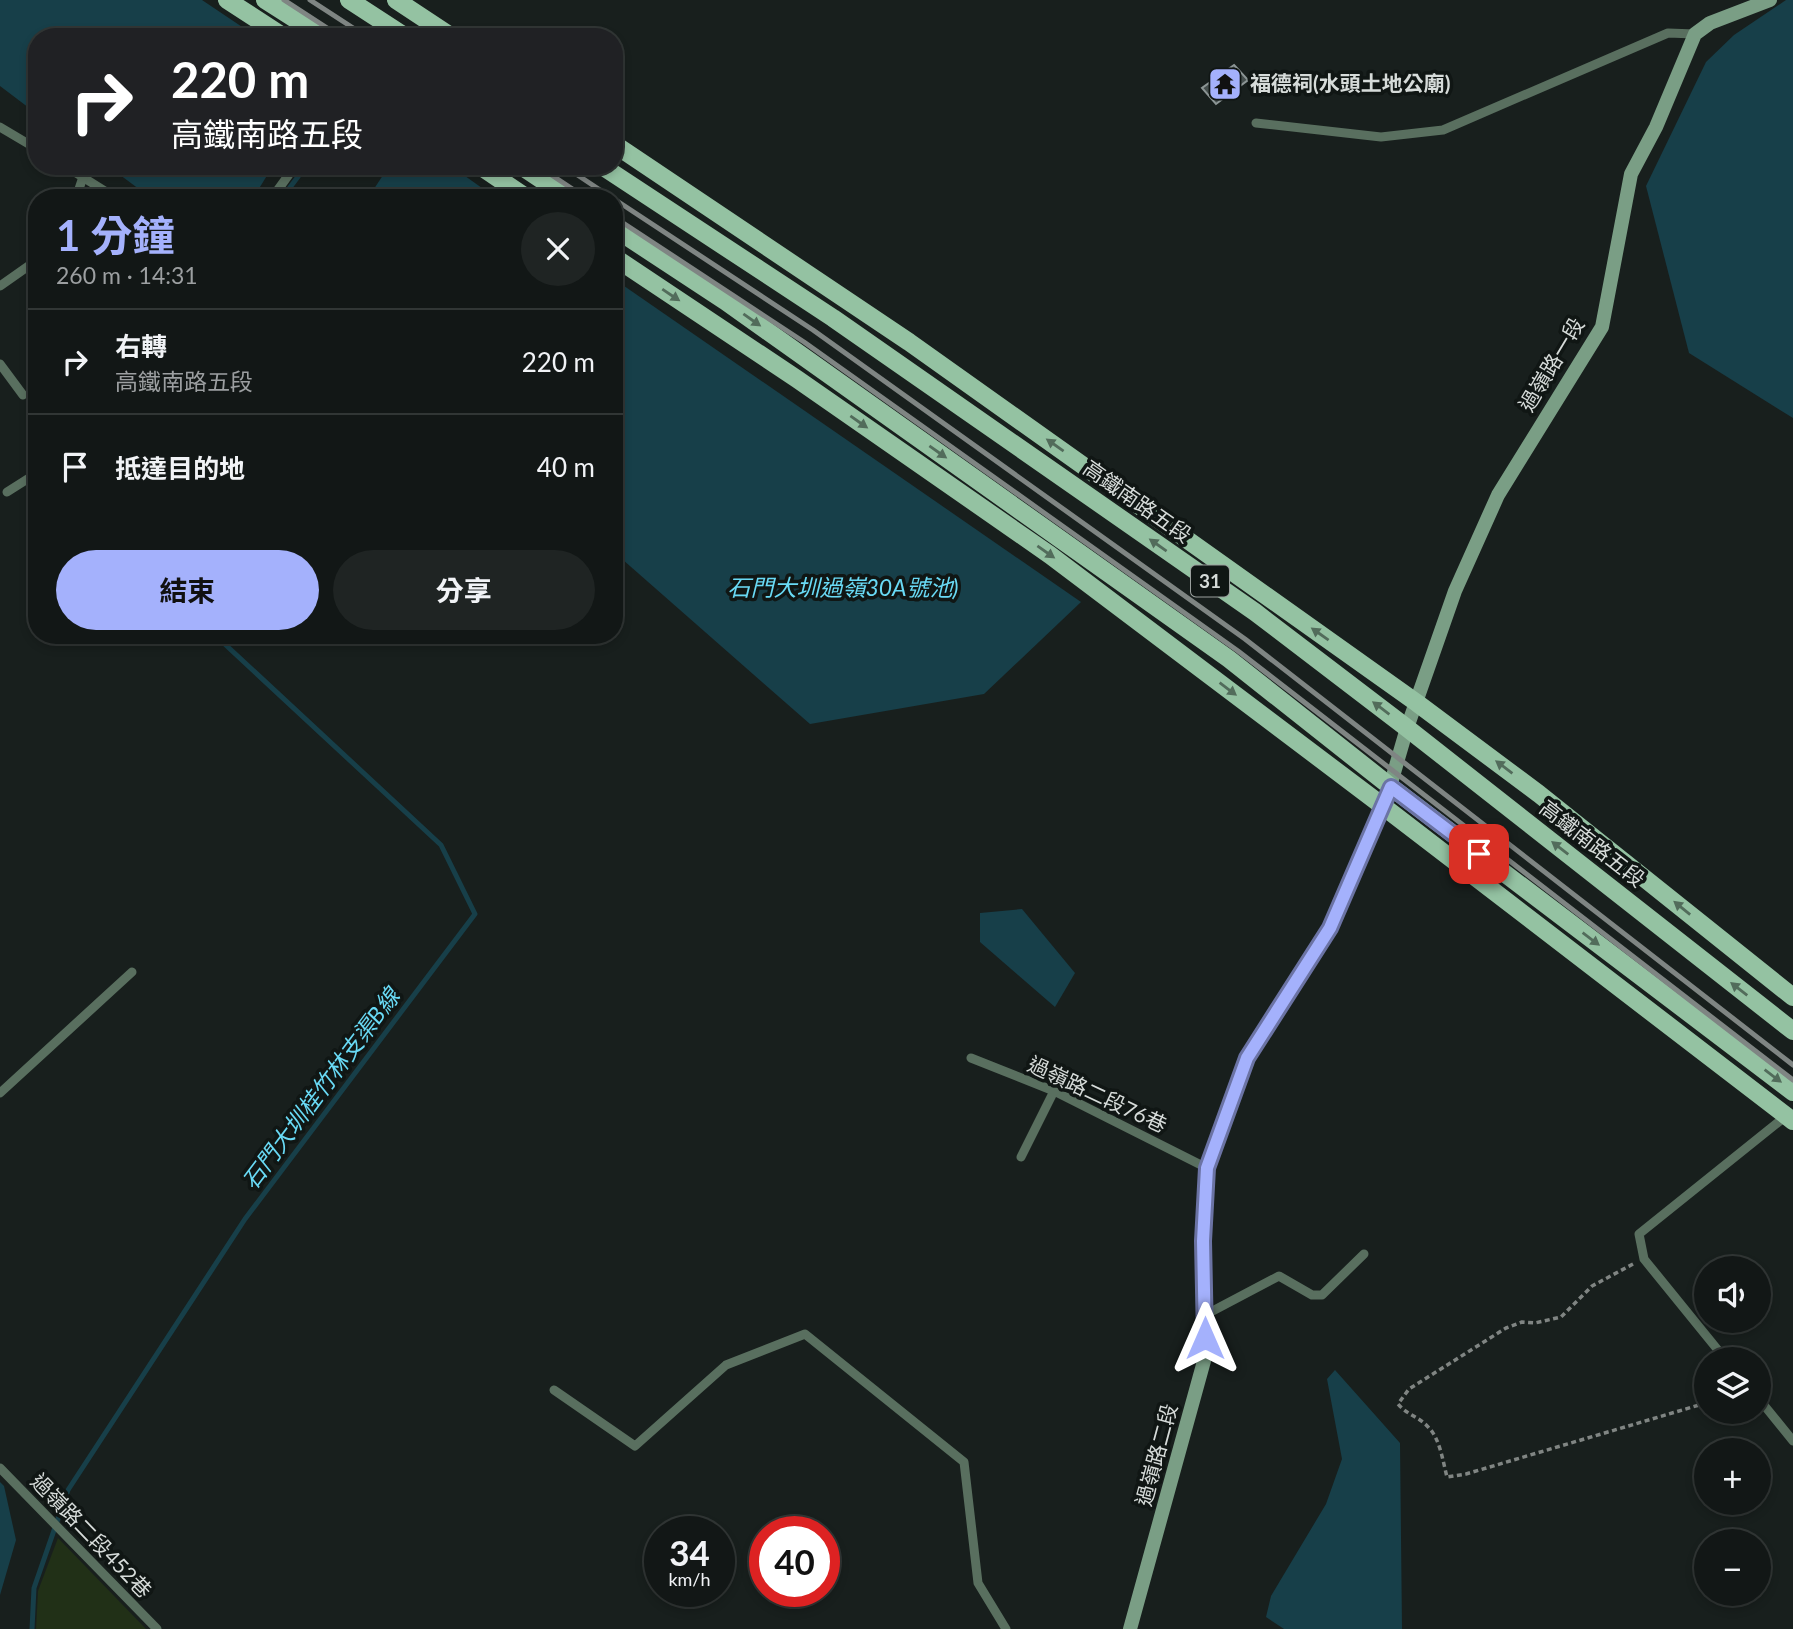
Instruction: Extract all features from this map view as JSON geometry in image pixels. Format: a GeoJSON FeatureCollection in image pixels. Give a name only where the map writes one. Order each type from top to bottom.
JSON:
{"type":"FeatureCollection","features":[{"type":"Feature","properties":{"kind":"main road"},"geometry":{"type":"LineString","coordinates":[[227,0],[270,28]]}},
{"type":"Feature","properties":{"kind":"main road"},"geometry":{"type":"LineString","coordinates":[[265,0],[309,28]]}},
{"type":"Feature","properties":{"kind":"main road"},"geometry":{"type":"LineString","coordinates":[[349,0],[392,28]]}},
{"type":"Feature","properties":{"kind":"main road"},"geometry":{"type":"LineString","coordinates":[[396,0],[438,28]]}},
{"type":"Feature","properties":{"kind":"main road","name":"高鐵南路五段"},"geometry":{"type":"LineString","coordinates":[[623,150],[909,342],[1418,703],[1539,794],[1793,997]]}},
{"type":"Feature","properties":{"kind":"main road"},"geometry":{"type":"LineString","coordinates":[[493,175],[514,189]]}},
{"type":"Feature","properties":{"kind":"main road"},"geometry":{"type":"LineString","coordinates":[[534,175],[556,189]]}},
{"type":"Feature","properties":{"kind":"main road","name":"高鐵南路五段"},"geometry":{"type":"LineString","coordinates":[[617,175],[833,318],[1255,612],[1793,1031]]}},
{"type":"Feature","properties":{"kind":"main road"},"geometry":{"type":"LineString","coordinates":[[744,230],[833,318]]}},
{"type":"Feature","properties":{"kind":"main road","name":"31"},"geometry":{"type":"LineString","coordinates":[[623,233],[791,347],[1229,659],[1391,787],[1793,1091]]}},
{"type":"Feature","properties":{"kind":"main road"},"geometry":{"type":"LineString","coordinates":[[623,263],[809,387],[1050,555],[1790,1119]]}},
{"type":"Feature","properties":{"kind":"main road"},"geometry":{"type":"LineString","coordinates":[[1655,987],[1724,1068]]}},
{"type":"Feature","properties":{"kind":"street"},"geometry":{"type":"LineString","coordinates":[[1695,34],[1710,23],[1770,0]]}},
{"type":"Feature","properties":{"kind":"street","name":"過嶺路一段"},"geometry":{"type":"LineString","coordinates":[[1391,787],[1407,728],[1418,703],[1455,591],[1498,495],[1602,327],[1631,174],[1656,127],[1695,34]]}},
{"type":"Feature","properties":{"kind":"street","name":"過嶺路二段"},"geometry":{"type":"LineString","coordinates":[[1130,1629],[1204,1361],[1203,1241],[1207,1168],[1247,1058],[1330,928],[1391,787]]}},
{"type":"Feature","properties":{"kind":"lane"},"geometry":{"type":"LineString","coordinates":[[1256,123],[1381,137],[1443,130],[1668,33],[1695,34]]}},
{"type":"Feature","properties":{"kind":"lane"},"geometry":{"type":"LineString","coordinates":[[1,130],[28,144]]}},
{"type":"Feature","properties":{"kind":"lane"},"geometry":{"type":"LineString","coordinates":[[80,175],[102,189]]}},
{"type":"Feature","properties":{"kind":"lane"},"geometry":{"type":"LineString","coordinates":[[79,189],[83,177]]}},
{"type":"Feature","properties":{"kind":"lane"},"geometry":{"type":"LineString","coordinates":[[0,286],[28,266]]}},
{"type":"Feature","properties":{"kind":"lane"},"geometry":{"type":"LineString","coordinates":[[0,364],[23,395]]}},
{"type":"Feature","properties":{"kind":"lane"},"geometry":{"type":"LineString","coordinates":[[7,492],[28,479]]}},
{"type":"Feature","properties":{"kind":"lane"},"geometry":{"type":"LineString","coordinates":[[0,1093],[132,972]]}},
{"type":"Feature","properties":{"kind":"lane","name":"過嶺路二段76巷"},"geometry":{"type":"LineString","coordinates":[[971,1058],[1054,1091],[1207,1168]]}},
{"type":"Feature","properties":{"kind":"lane"},"geometry":{"type":"LineString","coordinates":[[1021,1157],[1054,1091]]}},
{"type":"Feature","properties":{"kind":"lane"},"geometry":{"type":"LineString","coordinates":[[1715,1347],[1644,1259],[1639,1234],[1790,1119]]}},
{"type":"Feature","properties":{"kind":"lane"},"geometry":{"type":"LineString","coordinates":[[1205,1315],[1279,1276],[1312,1295],[1322,1295],[1364,1254]]}},
{"type":"Feature","properties":{"kind":"lane"},"geometry":{"type":"LineString","coordinates":[[554,1390],[635,1446],[726,1364],[805,1334],[964,1462],[978,1583],[1006,1629]]}},
{"type":"Feature","properties":{"kind":"lane"},"geometry":{"type":"LineString","coordinates":[[1771,1414],[1793,1441]]}},
{"type":"Feature","properties":{"kind":"lane","name":"過嶺路二段452巷"},"geometry":{"type":"LineString","coordinates":[[0,1468],[157,1629]]}},
{"type":"Feature","properties":{"kind":"path"},"geometry":{"type":"LineString","coordinates":[[1644,1259],[1591,1286],[1561,1317],[1535,1323],[1522,1322],[1506,1328],[1409,1389],[1398,1404],[1406,1414],[1419,1419],[1431,1430],[1447,1477],[1466,1474],[1694,1407]]}},
{"type":"Feature","properties":{"kind":"green space"},"geometry":{"type":"Polygon","coordinates":[[[58,1538],[146,1629],[36,1629],[38,1591],[58,1538]]]}},
{"type":"Feature","properties":{"kind":"water"},"geometry":{"type":"Polygon","coordinates":[[[0,0],[202,0],[244,28],[28,28],[28,107],[0,86],[0,0]]]}},
{"type":"Feature","properties":{"kind":"water"},"geometry":{"type":"Polygon","coordinates":[[[1786,0],[1793,0],[1793,418],[1689,353],[1646,186],[1706,62],[1734,35],[1786,0]]]}},
{"type":"Feature","properties":{"kind":"water"},"geometry":{"type":"Polygon","coordinates":[[[120,175],[267,175],[259,189],[139,189],[120,175]]]}},
{"type":"Feature","properties":{"kind":"water"},"geometry":{"type":"Polygon","coordinates":[[[383,175],[464,175],[483,189],[374,189],[383,175]]]}},
{"type":"Feature","properties":{"kind":"water","name":"石門大圳過嶺30A號池)"},"geometry":{"type":"Polygon","coordinates":[[[623,285],[1081,602],[984,694],[810,724],[623,560],[623,285]]]}},
{"type":"Feature","properties":{"kind":"water"},"geometry":{"type":"Polygon","coordinates":[[[1022,909],[1075,973],[1055,1007],[980,942],[980,913],[1022,909]]]}},
{"type":"Feature","properties":{"kind":"water"},"geometry":{"type":"Polygon","coordinates":[[[1335,1370],[1400,1443],[1402,1629],[1284,1629],[1266,1617],[1271,1596],[1326,1504],[1342,1459],[1327,1379],[1335,1370]]]}},
{"type":"Feature","properties":{"kind":"water"},"geometry":{"type":"Polygon","coordinates":[[[0,1482],[4,1486],[16,1540],[0,1595],[0,1482]]]}},
{"type":"Feature","properties":{"kind":"building","name":"福德祠(水頭土地公廟)"},"geometry":{"type":"Polygon","coordinates":[[[1234,65],[1248,80],[1216,104],[1202,88],[1234,65]]]}},
{"type":"Feature","properties":{"kind":"waterway","name":"石門大圳桂竹林支渠B線"},"geometry":{"type":"LineString","coordinates":[[289,189],[299,175]]}},
{"type":"Feature","properties":{"kind":"waterway","name":"石門大圳桂竹林支渠B線"},"geometry":{"type":"LineString","coordinates":[[32,1629],[34,1588],[68,1490],[245,1219],[475,914],[441,845],[225,644]]}},
{"type":"Feature","properties":{"kind":"railway"},"geometry":{"type":"LineString","coordinates":[[284,0],[327,28]]}},
{"type":"Feature","properties":{"kind":"railway"},"geometry":{"type":"LineString","coordinates":[[310,0],[353,28]]}},
{"type":"Feature","properties":{"kind":"railway"},"geometry":{"type":"LineString","coordinates":[[552,175],[572,189]]}},
{"type":"Feature","properties":{"kind":"railway"},"geometry":{"type":"LineString","coordinates":[[578,175],[598,189]]}},
{"type":"Feature","properties":{"kind":"railway"},"geometry":{"type":"LineString","coordinates":[[623,205],[813,330],[1245,639],[1793,1065]]}},
{"type":"Feature","properties":{"kind":"railway"},"geometry":{"type":"LineString","coordinates":[[623,223],[804,342],[1238,651],[1793,1080]]}},
{"type":"Feature","properties":{"kind":"place","name":"福德祠(水頭土地公廟)"},"geometry":{"type":"Point","coordinates":[1225,84]}},
{"type":"Feature","properties":{"kind":"route"},"geometry":{"type":"LineString","coordinates":[[1205,1338],[1203,1241],[1207,1168],[1247,1058],[1330,928],[1391,787],[1479,854]]}}]}
